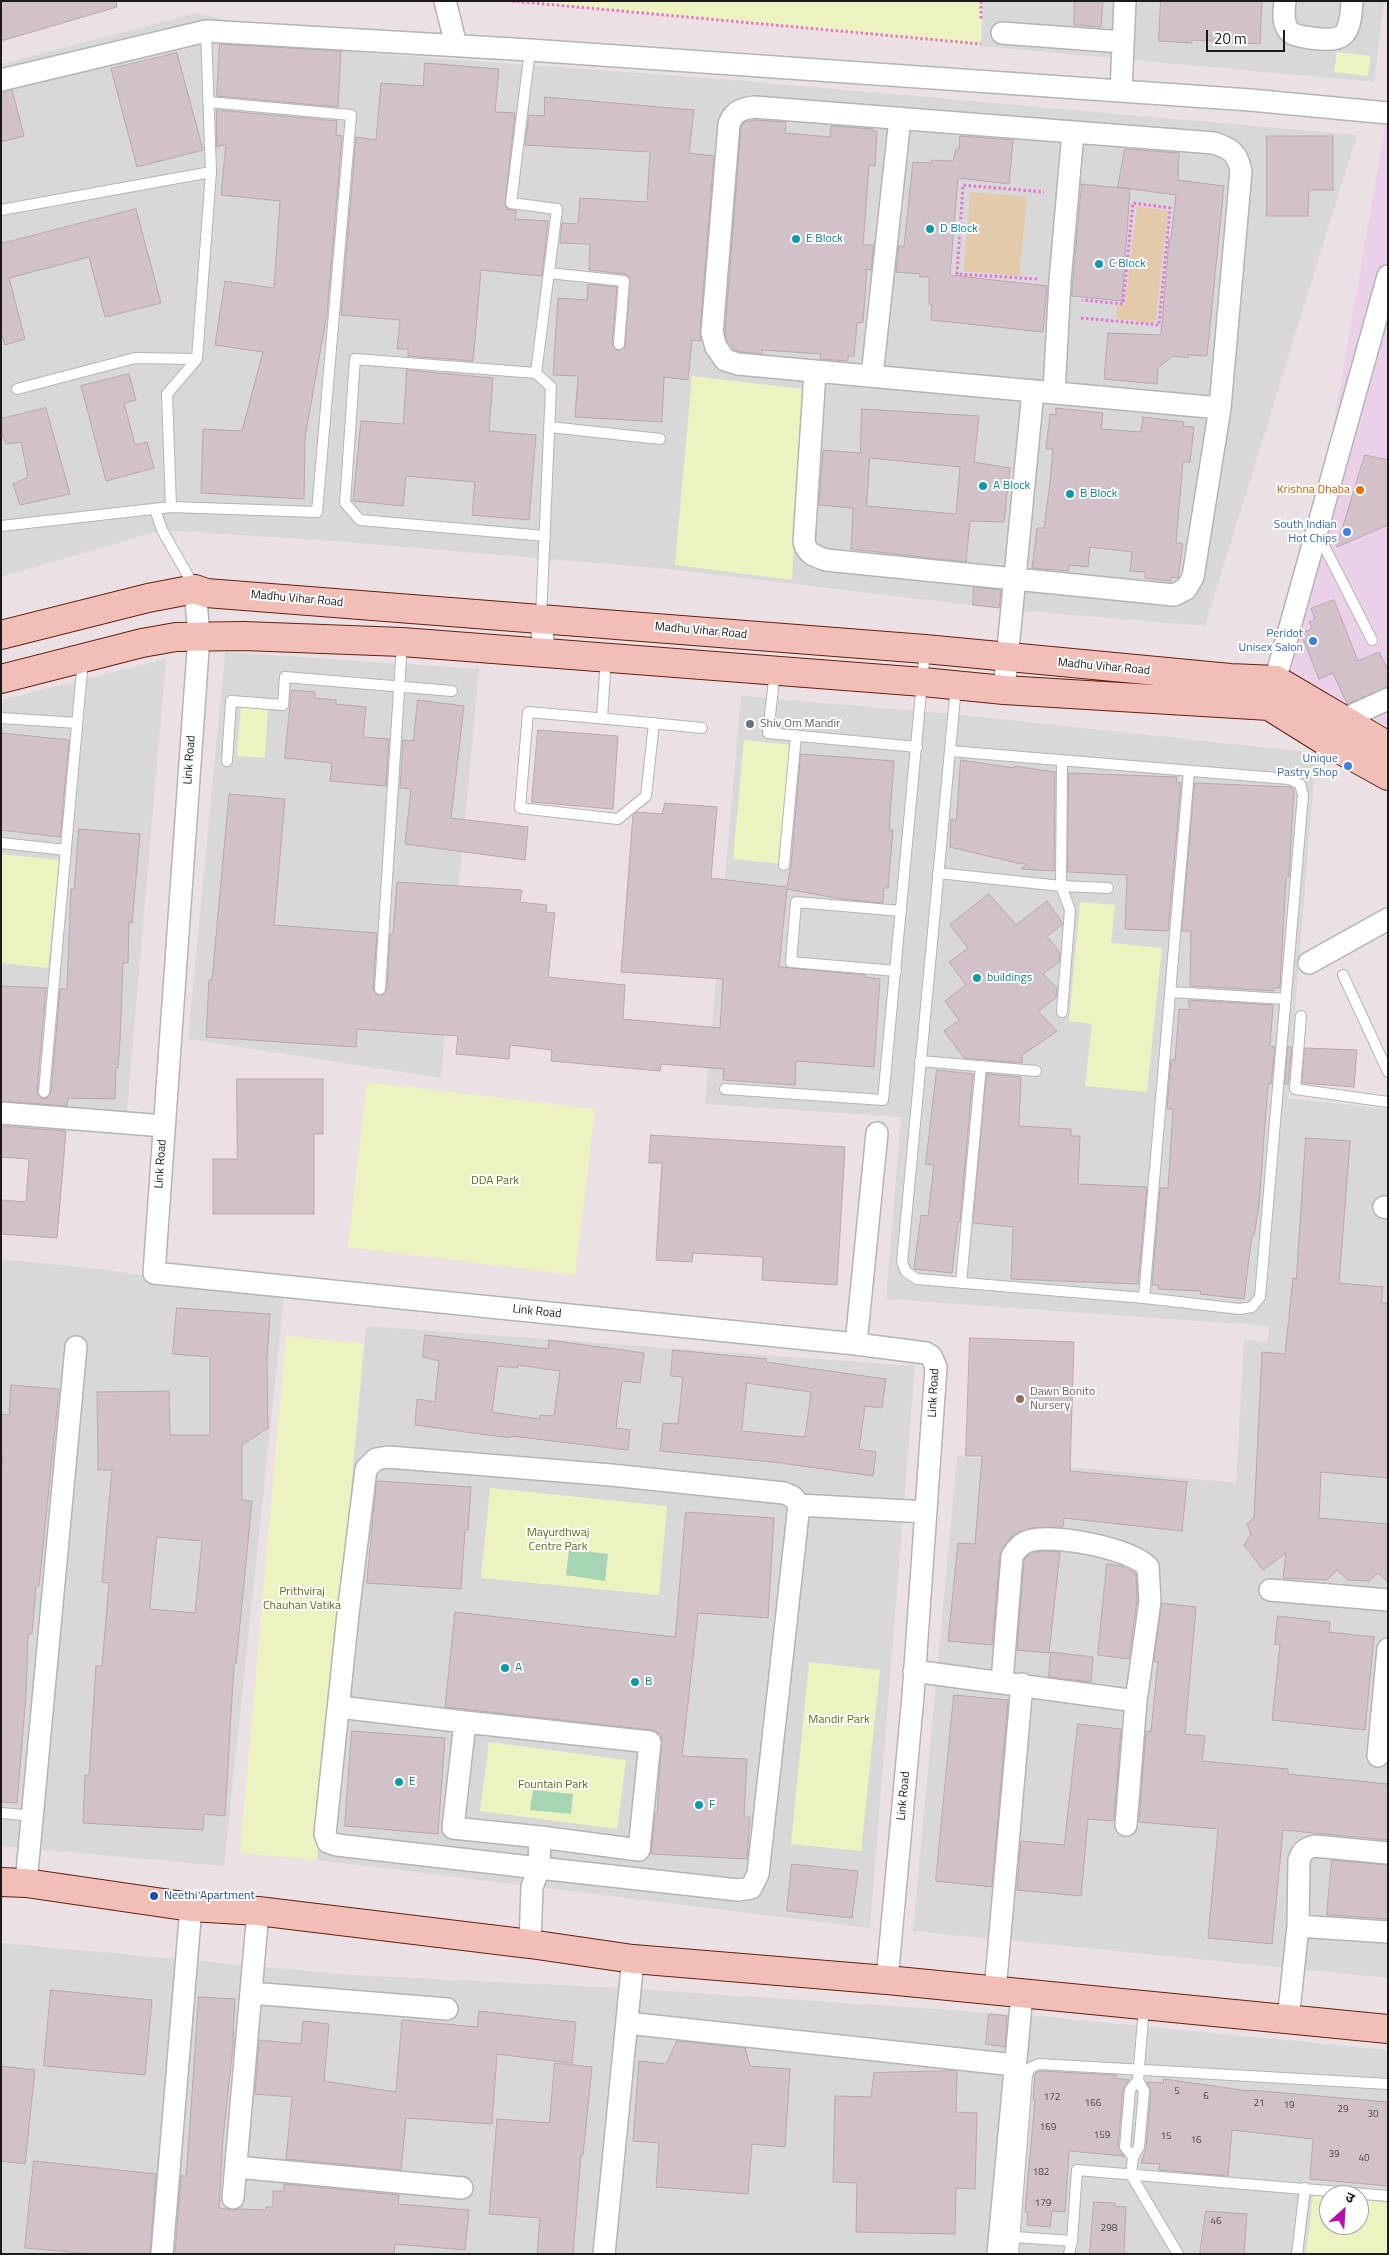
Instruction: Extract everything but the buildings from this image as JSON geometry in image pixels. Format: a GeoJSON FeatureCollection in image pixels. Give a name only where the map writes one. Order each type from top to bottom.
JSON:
{"type":"FeatureCollection","features":[{"type":"Feature","properties":{"kind":"street"},"geometry":{"type":"LineString","coordinates":[[445,1],[456,45]]}},
{"type":"Feature","properties":{"kind":"street"},"geometry":{"type":"LineString","coordinates":[[1121,91],[1125,1]]}},
{"type":"Feature","properties":{"kind":"street"},"geometry":{"type":"LineString","coordinates":[[1285,1],[1284,20],[1289,31],[1298,36],[1330,40],[1340,38],[1345,33],[1351,14],[1352,1]]}},
{"type":"Feature","properties":{"kind":"street"},"geometry":{"type":"LineString","coordinates":[[1,80],[206,32],[530,50],[1121,91],[1388,113]]}},
{"type":"Feature","properties":{"kind":"street"},"geometry":{"type":"LineString","coordinates":[[1002,34],[1123,42]]}},
{"type":"Feature","properties":{"kind":"street"},"geometry":{"type":"LineString","coordinates":[[815,372],[804,542],[806,549],[813,556],[826,560],[1174,595],[1186,589],[1192,577],[1220,408],[1241,171],[1238,157],[1227,148],[1214,143],[900,118],[754,108],[742,109],[733,116],[730,124],[712,333],[716,347],[725,360],[738,364],[815,372],[1220,408]]}},
{"type":"Feature","properties":{"kind":"street"},"geometry":{"type":"LineString","coordinates":[[872,376],[900,118]]}},
{"type":"Feature","properties":{"kind":"street"},"geometry":{"type":"LineString","coordinates":[[1004,690],[1015,579],[1059,298],[1073,132]]}},
{"type":"Feature","properties":{"kind":"street"},"geometry":{"type":"LineString","coordinates":[[1269,706],[1388,276]]}},
{"type":"Feature","properties":{"kind":"street","name":"Madhu Vihar Road"},"geometry":{"type":"LineString","coordinates":[[1,635],[148,598],[195,589],[206,593],[925,649],[1230,678],[1276,680],[1388,746]]}},
{"type":"Feature","properties":{"kind":"street","name":"Link Road"},"geometry":{"type":"LineString","coordinates":[[195,589],[199,636],[154,1273],[856,1344],[926,1353],[935,1361],[914,1671],[887,1980]]}},
{"type":"Feature","properties":{"kind":"street"},"geometry":{"type":"LineString","coordinates":[[541,618],[544,653]]}},
{"type":"Feature","properties":{"kind":"street"},"geometry":{"type":"LineString","coordinates":[[1,679],[142,643],[176,637],[199,636],[402,642],[776,670],[1004,690],[1269,706],[1325,741],[1388,776]]}},
{"type":"Feature","properties":{"kind":"street"},"geometry":{"type":"LineString","coordinates":[[1344,719],[1388,699]]}},
{"type":"Feature","properties":{"kind":"street"},"geometry":{"type":"LineString","coordinates":[[1308,963],[1388,919]]}},
{"type":"Feature","properties":{"kind":"street"},"geometry":{"type":"LineString","coordinates":[[1,1113],[164,1126]]}},
{"type":"Feature","properties":{"kind":"street"},"geometry":{"type":"LineString","coordinates":[[856,1344],[878,1133]]}},
{"type":"Feature","properties":{"kind":"street"},"geometry":{"type":"LineString","coordinates":[[76,1347],[33,1816],[13,1883],[191,1907],[258,1911],[530,1944],[633,1959],[887,1980],[1144,2007],[1388,2029]]}},
{"type":"Feature","properties":{"kind":"street"},"geometry":{"type":"LineString","coordinates":[[388,1457],[592,1474],[784,1493],[793,1497],[799,1505],[758,1874],[750,1888],[738,1890],[337,1845],[328,1842],[324,1834],[339,1707],[348,1614],[366,1469],[376,1459],[388,1457]]}},
{"type":"Feature","properties":{"kind":"street"},"geometry":{"type":"LineString","coordinates":[[799,1505],[926,1512]]}},
{"type":"Feature","properties":{"kind":"street"},"geometry":{"type":"LineString","coordinates":[[995,1991],[1012,1683],[1012,1556],[1018,1547],[1032,1540],[1085,1542],[1142,1561],[1148,1567],[1150,1601],[1136,1701],[1126,1825]]}},
{"type":"Feature","properties":{"kind":"street"},"geometry":{"type":"LineString","coordinates":[[1270,1590],[1388,1600]]}},
{"type":"Feature","properties":{"kind":"street"},"geometry":{"type":"LineString","coordinates":[[1378,1756],[1388,1649]]}},
{"type":"Feature","properties":{"kind":"street"},"geometry":{"type":"LineString","coordinates":[[914,1671],[1136,1701]]}},
{"type":"Feature","properties":{"kind":"street"},"geometry":{"type":"LineString","coordinates":[[339,1707],[650,1742],[639,1850],[453,1828],[464,1722]]}},
{"type":"Feature","properties":{"kind":"street"},"geometry":{"type":"LineString","coordinates":[[530,1944],[532,1887],[539,1868],[540,1837]]}},
{"type":"Feature","properties":{"kind":"street"},"geometry":{"type":"LineString","coordinates":[[1288,2020],[1298,1926],[1299,1860],[1307,1848],[1315,1846],[1388,1853]]}},
{"type":"Feature","properties":{"kind":"street"},"geometry":{"type":"LineString","coordinates":[[162,2254],[191,1907]]}},
{"type":"Feature","properties":{"kind":"street"},"geometry":{"type":"LineString","coordinates":[[234,2198],[258,1911]]}},
{"type":"Feature","properties":{"kind":"street"},"geometry":{"type":"LineString","coordinates":[[1298,1926],[1388,1932]]}},
{"type":"Feature","properties":{"kind":"street"},"geometry":{"type":"LineString","coordinates":[[604,2254],[633,1959]]}},
{"type":"Feature","properties":{"kind":"street"},"geometry":{"type":"LineString","coordinates":[[251,1993],[447,2009]]}},
{"type":"Feature","properties":{"kind":"street"},"geometry":{"type":"LineString","coordinates":[[998,2254],[1022,1994]]}},
{"type":"Feature","properties":{"kind":"street"},"geometry":{"type":"LineString","coordinates":[[627,2023],[1015,2064]]}},
{"type":"Feature","properties":{"kind":"street"},"geometry":{"type":"LineString","coordinates":[[236,2166],[462,2188]]}},
{"type":"Feature","properties":{"kind":"lane"},"geometry":{"type":"LineString","coordinates":[[171,507],[167,394],[197,359],[211,172],[206,32]]}},
{"type":"Feature","properties":{"kind":"lane"},"geometry":{"type":"LineString","coordinates":[[530,50],[511,203],[556,209],[536,373]]}},
{"type":"Feature","properties":{"kind":"lane"},"geometry":{"type":"LineString","coordinates":[[1,526],[171,507],[317,512],[351,115],[208,102]]}},
{"type":"Feature","properties":{"kind":"lane"},"geometry":{"type":"LineString","coordinates":[[1,210],[211,172]]}},
{"type":"Feature","properties":{"kind":"lane"},"geometry":{"type":"LineString","coordinates":[[549,273],[624,281],[620,344]]}},
{"type":"Feature","properties":{"kind":"lane"},"geometry":{"type":"LineString","coordinates":[[17,389],[135,358],[197,359]]}},
{"type":"Feature","properties":{"kind":"lane"},"geometry":{"type":"LineString","coordinates":[[541,618],[551,387],[536,373],[355,360],[345,503],[360,520],[544,536]]}},
{"type":"Feature","properties":{"kind":"lane"},"geometry":{"type":"LineString","coordinates":[[550,427],[660,439]]}},
{"type":"Feature","properties":{"kind":"lane"},"geometry":{"type":"LineString","coordinates":[[155,509],[162,530],[195,589]]}},
{"type":"Feature","properties":{"kind":"lane"},"geometry":{"type":"LineString","coordinates":[[1317,532],[1372,640]]}},
{"type":"Feature","properties":{"kind":"lane"},"geometry":{"type":"LineString","coordinates":[[380,989],[402,642]]}},
{"type":"Feature","properties":{"kind":"lane"},"geometry":{"type":"LineString","coordinates":[[725,1089],[883,1100],[925,649]]}},
{"type":"Feature","properties":{"kind":"lane"},"geometry":{"type":"LineString","coordinates":[[602,718],[607,657]]}},
{"type":"Feature","properties":{"kind":"lane"},"geometry":{"type":"LineString","coordinates":[[44,1092],[84,658]]}},
{"type":"Feature","properties":{"kind":"lane"},"geometry":{"type":"LineString","coordinates":[[776,670],[768,733],[917,747]]}},
{"type":"Feature","properties":{"kind":"lane"},"geometry":{"type":"LineString","coordinates":[[227,761],[231,701],[283,705],[286,677],[452,691]]}},
{"type":"Feature","properties":{"kind":"lane"},"geometry":{"type":"LineString","coordinates":[[950,751],[1289,779],[1300,784],[1303,795],[1260,1297],[1252,1307],[1240,1309],[1144,1298],[917,1279],[906,1272],[902,1262],[956,685]]}},
{"type":"Feature","properties":{"kind":"lane"},"geometry":{"type":"LineString","coordinates":[[654,723],[646,796],[618,819],[520,808],[528,712],[602,718],[654,723],[702,728]]}},
{"type":"Feature","properties":{"kind":"lane"},"geometry":{"type":"LineString","coordinates":[[1,718],[78,723]]}},
{"type":"Feature","properties":{"kind":"lane"},"geometry":{"type":"LineString","coordinates":[[784,864],[796,735]]}},
{"type":"Feature","properties":{"kind":"lane"},"geometry":{"type":"LineString","coordinates":[[1062,760],[1061,886],[1070,910],[1062,1012]]}},
{"type":"Feature","properties":{"kind":"lane"},"geometry":{"type":"LineString","coordinates":[[1144,1298],[1189,771]]}},
{"type":"Feature","properties":{"kind":"lane"},"geometry":{"type":"LineString","coordinates":[[1,843],[66,850]]}},
{"type":"Feature","properties":{"kind":"lane"},"geometry":{"type":"LineString","coordinates":[[938,873],[1061,886],[1108,888]]}},
{"type":"Feature","properties":{"kind":"lane"},"geometry":{"type":"LineString","coordinates":[[896,971],[791,962],[796,902],[901,911]]}},
{"type":"Feature","properties":{"kind":"lane"},"geometry":{"type":"LineString","coordinates":[[1343,975],[1388,1072]]}},
{"type":"Feature","properties":{"kind":"lane"},"geometry":{"type":"LineString","coordinates":[[1170,992],[1286,1000]]}},
{"type":"Feature","properties":{"kind":"lane"},"geometry":{"type":"LineString","coordinates":[[1301,1016],[1295,1090],[1388,1102]]}},
{"type":"Feature","properties":{"kind":"lane"},"geometry":{"type":"LineString","coordinates":[[920,1061],[1036,1071]]}},
{"type":"Feature","properties":{"kind":"lane"},"geometry":{"type":"LineString","coordinates":[[961,1283],[981,1066]]}},
{"type":"Feature","properties":{"kind":"lane"},"geometry":{"type":"LineString","coordinates":[[1,1813],[33,1816]]}},
{"type":"Feature","properties":{"kind":"lane"},"geometry":{"type":"LineString","coordinates":[[1144,2007],[1140,2069],[1138,2080],[1130,2090],[1125,2147],[1133,2157],[1131,2175],[1178,2254]]}},
{"type":"Feature","properties":{"kind":"lane"},"geometry":{"type":"LineString","coordinates":[[1013,2254],[1027,2075],[1030,2068],[1038,2064],[1388,2084]]}},
{"type":"Feature","properties":{"kind":"lane"},"geometry":{"type":"LineString","coordinates":[[1069,2254],[1072,2241],[1077,2170],[1388,2196]]}},
{"type":"Feature","properties":{"kind":"lane"},"geometry":{"type":"LineString","coordinates":[[1297,2254],[1305,2188]]}},
{"type":"Feature","properties":{"kind":"lane"},"geometry":{"type":"LineString","coordinates":[[1015,2237],[1072,2241]]}},
{"type":"Feature","properties":{"kind":"path"},"geometry":{"type":"LineString","coordinates":[[512,1],[981,46],[981,37]]}},
{"type":"Feature","properties":{"kind":"path"},"geometry":{"type":"LineString","coordinates":[[981,1],[981,28]]}},
{"type":"Feature","properties":{"kind":"path"},"geometry":{"type":"LineString","coordinates":[[1059,298],[1124,304],[1133,203],[1170,208],[1159,325],[1059,298],[957,274],[963,185],[1068,194]]}},
{"type":"Feature","properties":{"kind":"shaded area"},"geometry":{"type":"Polygon","coordinates":[[[983,1],[1384,1],[1374,82],[981,46],[983,1]]]}},
{"type":"Feature","properties":{"kind":"shaded area"},"geometry":{"type":"Polygon","coordinates":[[[197,13],[364,53],[722,79],[1357,135],[1205,626],[1012,610],[668,569],[333,541],[162,530],[1,577],[1,64],[197,13]]]}},
{"type":"Feature","properties":{"kind":"shaded area"},"geometry":{"type":"Polygon","coordinates":[[[1388,109],[1388,727],[1291,672],[1388,109]]]}},
{"type":"Feature","properties":{"kind":"shaded area"},"geometry":{"type":"Polygon","coordinates":[[[970,192],[1027,197],[1019,276],[964,271],[970,192]]]}},
{"type":"Feature","properties":{"kind":"shaded area"},"geometry":{"type":"Polygon","coordinates":[[[1137,206],[1168,211],[1155,323],[1116,319],[1117,305],[1125,305],[1137,206]]]}},
{"type":"Feature","properties":{"kind":"shaded area"},"geometry":{"type":"Polygon","coordinates":[[[225,652],[479,669],[441,1078],[188,1039],[225,652]]]}},
{"type":"Feature","properties":{"kind":"shaded area"},"geometry":{"type":"Polygon","coordinates":[[[166,659],[126,1123],[1,1113],[1,700],[166,659]]]}},
{"type":"Feature","properties":{"kind":"shaded area"},"geometry":{"type":"Polygon","coordinates":[[[741,696],[953,714],[1316,753],[1288,1098],[1388,1109],[1388,1978],[913,1931],[957,1456],[1236,1483],[1244,1340],[1267,1342],[1270,1326],[886,1299],[901,1117],[705,1104],[741,696]]]}},
{"type":"Feature","properties":{"kind":"shaded area","name":"Neethi Apartment"},"geometry":{"type":"Polygon","coordinates":[[[1,1259],[101,1269],[284,1298],[224,1866],[1,1846],[1,1259]]]}},
{"type":"Feature","properties":{"kind":"shaded area"},"geometry":{"type":"Polygon","coordinates":[[[366,1326],[915,1366],[870,1928],[317,1860],[366,1326]]]}},
{"type":"Feature","properties":{"kind":"shaded area"},"geometry":{"type":"Polygon","coordinates":[[[569,1549],[608,1554],[605,1581],[566,1575],[569,1549]]]}},
{"type":"Feature","properties":{"kind":"shaded area"},"geometry":{"type":"Polygon","coordinates":[[[533,1790],[573,1794],[571,1814],[530,1810],[533,1790]]]}},
{"type":"Feature","properties":{"kind":"shaded area"},"geometry":{"type":"Polygon","coordinates":[[[1,1943],[352,1975],[620,1988],[1026,2015],[1388,2050],[1388,2254],[1,2254],[1,1943]]]}},
{"type":"Feature","properties":{"kind":"green space"},"geometry":{"type":"Polygon","coordinates":[[[512,1],[981,1],[981,46],[512,1]]]}},
{"type":"Feature","properties":{"kind":"green space"},"geometry":{"type":"Polygon","coordinates":[[[1337,52],[1371,56],[1368,76],[1334,72],[1337,52]]]}},
{"type":"Feature","properties":{"kind":"green space"},"geometry":{"type":"Polygon","coordinates":[[[692,376],[803,389],[792,580],[675,565],[692,376]]]}},
{"type":"Feature","properties":{"kind":"green space"},"geometry":{"type":"Polygon","coordinates":[[[241,705],[268,707],[265,758],[237,756],[241,705]]]}},
{"type":"Feature","properties":{"kind":"green space"},"geometry":{"type":"Polygon","coordinates":[[[744,740],[793,745],[782,864],[733,859],[744,740]]]}},
{"type":"Feature","properties":{"kind":"green space"},"geometry":{"type":"Polygon","coordinates":[[[1,854],[59,860],[48,968],[1,963],[1,854]]]}},
{"type":"Feature","properties":{"kind":"green space"},"geometry":{"type":"Polygon","coordinates":[[[1080,902],[1115,905],[1111,943],[1162,948],[1147,1092],[1085,1086],[1092,1024],[1069,1021],[1080,902]]]}},
{"type":"Feature","properties":{"kind":"green space","name":"DDA Park"},"geometry":{"type":"Polygon","coordinates":[[[367,1082],[595,1109],[575,1275],[348,1247],[367,1082]]]}},
{"type":"Feature","properties":{"kind":"green space","name":"Prithviraj Chauhan Vatika"},"geometry":{"type":"Polygon","coordinates":[[[286,1336],[364,1344],[317,1860],[240,1853],[286,1336]]]}},
{"type":"Feature","properties":{"kind":"green space","name":"Mayurdhwaj Centre Park"},"geometry":{"type":"Polygon","coordinates":[[[490,1488],[667,1506],[659,1595],[481,1578],[490,1488]]]}},
{"type":"Feature","properties":{"kind":"green space","name":"Mandir Park"},"geometry":{"type":"Polygon","coordinates":[[[809,1662],[880,1670],[861,1851],[791,1844],[809,1662]]]}},
{"type":"Feature","properties":{"kind":"green space","name":"Fountain Park"},"geometry":{"type":"Polygon","coordinates":[[[489,1742],[626,1760],[617,1829],[480,1811],[489,1742]]]}},
{"type":"Feature","properties":{"kind":"green space"},"geometry":{"type":"Polygon","coordinates":[[[1313,2194],[1319,2195],[1319,2235],[1369,2235],[1369,2200],[1388,2203],[1388,2254],[1306,2254],[1313,2194]]]}},
{"type":"Feature","properties":{"kind":"place","name":"D Block"},"geometry":{"type":"Point","coordinates":[930,229]}},
{"type":"Feature","properties":{"kind":"place","name":"E Block"},"geometry":{"type":"Point","coordinates":[796,239]}},
{"type":"Feature","properties":{"kind":"place","name":"C Block"},"geometry":{"type":"Point","coordinates":[1099,264]}},
{"type":"Feature","properties":{"kind":"place","name":"A Block"},"geometry":{"type":"Point","coordinates":[983,486]}},
{"type":"Feature","properties":{"kind":"place","name":"Krishna Dhaba"},"geometry":{"type":"Point","coordinates":[1360,490]}},
{"type":"Feature","properties":{"kind":"place","name":"B Block"},"geometry":{"type":"Point","coordinates":[1070,494]}},
{"type":"Feature","properties":{"kind":"place","name":"South Indian Hot Chips"},"geometry":{"type":"Point","coordinates":[1347,532]}},
{"type":"Feature","properties":{"kind":"place","name":"Peridot Unisex Salon"},"geometry":{"type":"Point","coordinates":[1313,641]}},
{"type":"Feature","properties":{"kind":"place","name":"Shiv Om Mandir"},"geometry":{"type":"Point","coordinates":[750,724]}},
{"type":"Feature","properties":{"kind":"place","name":"Unique Pastry Shop"},"geometry":{"type":"Point","coordinates":[1348,766]}},
{"type":"Feature","properties":{"kind":"place","name":"buildings"},"geometry":{"type":"Point","coordinates":[977,978]}},
{"type":"Feature","properties":{"kind":"place","name":"Dawn Bonito Nursery"},"geometry":{"type":"Point","coordinates":[1020,1399]}},
{"type":"Feature","properties":{"kind":"place","name":"A"},"geometry":{"type":"Point","coordinates":[505,1668]}},
{"type":"Feature","properties":{"kind":"place","name":"B"},"geometry":{"type":"Point","coordinates":[635,1682]}},
{"type":"Feature","properties":{"kind":"place","name":"E"},"geometry":{"type":"Point","coordinates":[399,1782]}},
{"type":"Feature","properties":{"kind":"place","name":"F"},"geometry":{"type":"Point","coordinates":[699,1805]}},
{"type":"Feature","properties":{"kind":"place","name":"Neethi Apartment"},"geometry":{"type":"Point","coordinates":[154,1896]}}]}
